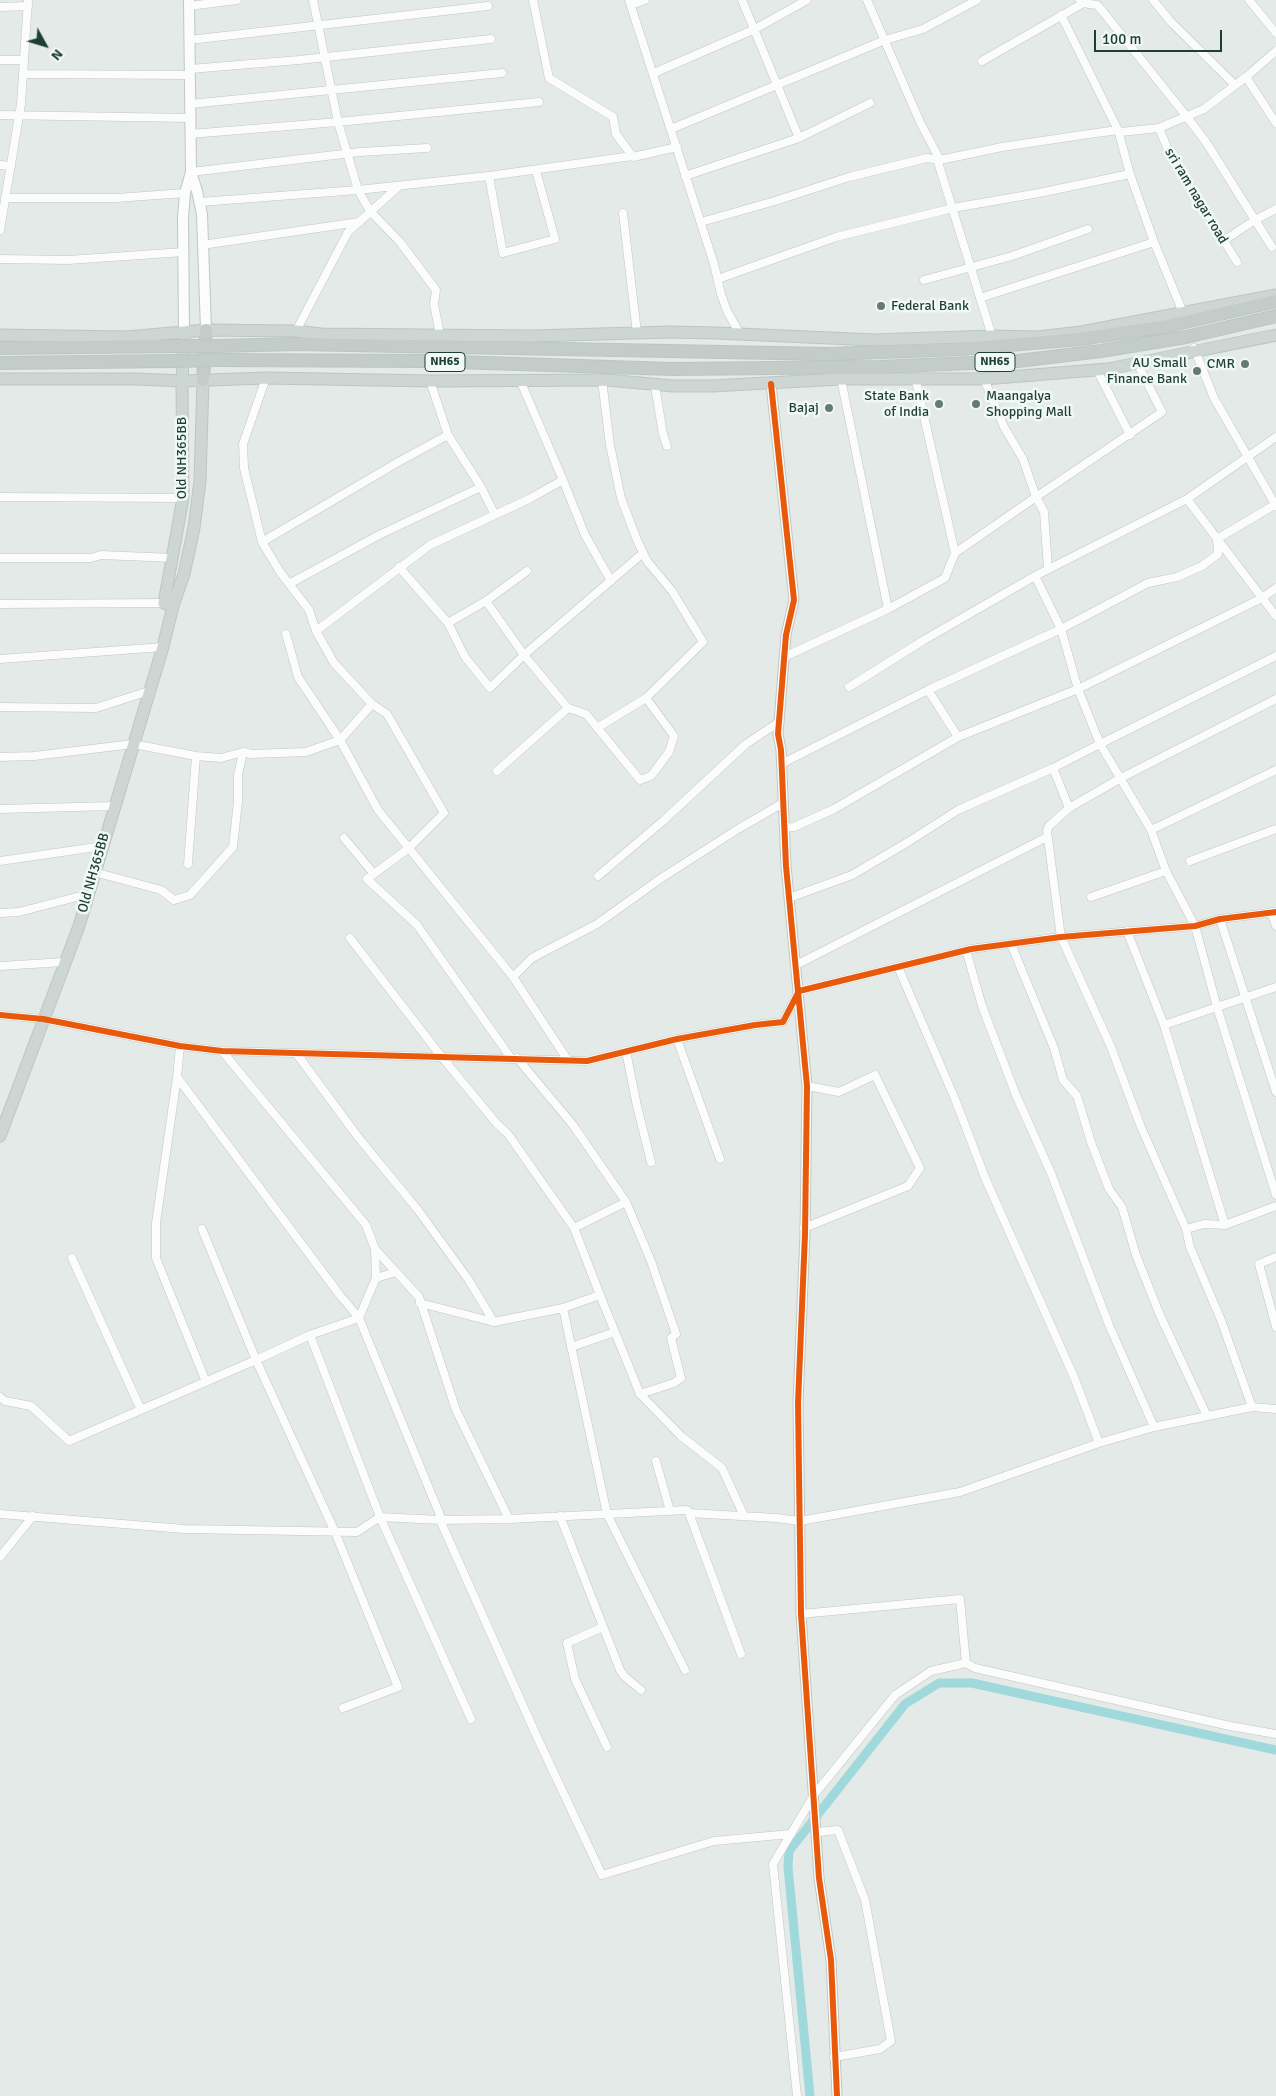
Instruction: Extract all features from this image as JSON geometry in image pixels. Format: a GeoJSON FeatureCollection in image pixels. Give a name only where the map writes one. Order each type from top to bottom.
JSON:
{"type":"FeatureCollection","features":[{"type":"Feature","properties":{"kind":"highway","name":"NH65"},"geometry":{"type":"LineString","coordinates":[[0,348],[295,344],[712,353],[829,354],[962,350],[1080,339],[1168,326],[1276,301]]}},
{"type":"Feature","properties":{"kind":"highway","name":"NH65"},"geometry":{"type":"LineString","coordinates":[[0,363],[218,360],[426,361],[672,369],[878,367],[1018,361],[1101,351],[1186,337],[1276,316]]}},
{"type":"Feature","properties":{"kind":"highway"},"geometry":{"type":"LineString","coordinates":[[203,380],[206,330]]}},
{"type":"Feature","properties":{"kind":"main road"},"geometry":{"type":"LineString","coordinates":[[189,3],[191,172],[200,202],[206,330]]}},
{"type":"Feature","properties":{"kind":"main road"},"geometry":{"type":"LineString","coordinates":[[184,332],[185,193],[191,172]]}},
{"type":"Feature","properties":{"kind":"main road"},"geometry":{"type":"LineString","coordinates":[[0,335],[126,336],[206,330],[296,331],[321,334],[532,336],[670,332],[875,340],[992,336],[1037,337],[1081,332],[1276,295]]}},
{"type":"Feature","properties":{"kind":"main road","name":"Old NH365BB"},"geometry":{"type":"LineString","coordinates":[[0,1136],[79,926],[163,647],[173,558],[183,498],[182,381],[184,332]]}},
{"type":"Feature","properties":{"kind":"main road"},"geometry":{"type":"LineString","coordinates":[[0,379],[137,379],[182,381],[266,378],[430,381],[602,380],[655,386],[771,384],[842,379],[916,381],[984,379],[1097,370],[1276,336]]}},
{"type":"Feature","properties":{"kind":"main road","name":"Old NH365BB"},"geometry":{"type":"LineString","coordinates":[[168,605],[184,574],[194,528],[200,481],[203,380]]}},
{"type":"Feature","properties":{"kind":"street"},"geometry":{"type":"LineString","coordinates":[[189,3],[237,0]]}},
{"type":"Feature","properties":{"kind":"street"},"geometry":{"type":"LineString","coordinates":[[312,0],[326,57],[338,122],[358,190],[370,211],[400,242],[436,290],[434,304],[440,335]]}},
{"type":"Feature","properties":{"kind":"street"},"geometry":{"type":"LineString","coordinates":[[533,0],[549,78],[612,118],[616,134],[632,156]]}},
{"type":"Feature","properties":{"kind":"street"},"geometry":{"type":"LineString","coordinates":[[645,0],[630,3],[701,222],[727,311],[740,334]]}},
{"type":"Feature","properties":{"kind":"street"},"geometry":{"type":"LineString","coordinates":[[742,0],[798,138]]}},
{"type":"Feature","properties":{"kind":"street"},"geometry":{"type":"LineString","coordinates":[[654,73],[755,29],[797,2],[807,0]]}},
{"type":"Feature","properties":{"kind":"street"},"geometry":{"type":"LineString","coordinates":[[867,0],[938,159],[992,336]]}},
{"type":"Feature","properties":{"kind":"street"},"geometry":{"type":"LineString","coordinates":[[671,129],[778,86],[884,40],[923,29],[977,0]]}},
{"type":"Feature","properties":{"kind":"street"},"geometry":{"type":"LineString","coordinates":[[1153,0],[1171,22],[1236,85]]}},
{"type":"Feature","properties":{"kind":"street"},"geometry":{"type":"LineString","coordinates":[[1249,0],[1276,33]]}},
{"type":"Feature","properties":{"kind":"street"},"geometry":{"type":"LineString","coordinates":[[982,61],[1022,40],[1084,1],[1097,5],[1206,142],[1272,247]]}},
{"type":"Feature","properties":{"kind":"street"},"geometry":{"type":"LineString","coordinates":[[0,7],[28,3],[19,115],[0,230]]}},
{"type":"Feature","properties":{"kind":"street"},"geometry":{"type":"LineString","coordinates":[[189,40],[488,6]]}},
{"type":"Feature","properties":{"kind":"street"},"geometry":{"type":"LineString","coordinates":[[1061,15],[1118,130],[1130,174],[1154,242],[1183,313]]}},
{"type":"Feature","properties":{"kind":"street"},"geometry":{"type":"LineString","coordinates":[[23,74],[190,72],[491,39]]}},
{"type":"Feature","properties":{"kind":"street"},"geometry":{"type":"LineString","coordinates":[[701,222],[776,202],[849,177],[927,158],[938,159],[1002,147],[1118,130],[1122,132],[1159,128],[1204,109],[1276,51]]}},
{"type":"Feature","properties":{"kind":"street"},"geometry":{"type":"LineString","coordinates":[[0,60],[24,60]]}},
{"type":"Feature","properties":{"kind":"street"},"geometry":{"type":"LineString","coordinates":[[190,104],[502,73]]}},
{"type":"Feature","properties":{"kind":"street"},"geometry":{"type":"LineString","coordinates":[[1246,77],[1276,123]]}},
{"type":"Feature","properties":{"kind":"street"},"geometry":{"type":"LineString","coordinates":[[190,134],[338,122],[539,102]]}},
{"type":"Feature","properties":{"kind":"street"},"geometry":{"type":"LineString","coordinates":[[685,176],[798,138],[870,103]]}},
{"type":"Feature","properties":{"kind":"street"},"geometry":{"type":"LineString","coordinates":[[0,115],[190,118]]}},
{"type":"Feature","properties":{"kind":"street","name":"sri ram nagar road"},"geometry":{"type":"LineString","coordinates":[[1159,128],[1168,150],[1237,262]]}},
{"type":"Feature","properties":{"kind":"street"},"geometry":{"type":"LineString","coordinates":[[200,202],[358,190],[536,171],[604,161],[677,147]]}},
{"type":"Feature","properties":{"kind":"street"},"geometry":{"type":"LineString","coordinates":[[191,172],[347,154],[427,148]]}},
{"type":"Feature","properties":{"kind":"street"},"geometry":{"type":"LineString","coordinates":[[0,165],[10,166]]}},
{"type":"Feature","properties":{"kind":"street"},"geometry":{"type":"LineString","coordinates":[[489,176],[503,253],[555,239],[536,171]]}},
{"type":"Feature","properties":{"kind":"street"},"geometry":{"type":"LineString","coordinates":[[718,279],[836,236],[953,208],[1130,174]]}},
{"type":"Feature","properties":{"kind":"street"},"geometry":{"type":"LineString","coordinates":[[296,331],[348,232],[400,185]]}},
{"type":"Feature","properties":{"kind":"street"},"geometry":{"type":"LineString","coordinates":[[5,198],[116,198],[185,193]]}},
{"type":"Feature","properties":{"kind":"street"},"geometry":{"type":"LineString","coordinates":[[1223,241],[1255,220],[1276,210]]}},
{"type":"Feature","properties":{"kind":"street"},"geometry":{"type":"LineString","coordinates":[[623,212],[638,333]]}},
{"type":"Feature","properties":{"kind":"street"},"geometry":{"type":"LineString","coordinates":[[202,244],[359,222]]}},
{"type":"Feature","properties":{"kind":"street"},"geometry":{"type":"LineString","coordinates":[[924,280],[1012,256],[1088,229]]}},
{"type":"Feature","properties":{"kind":"street"},"geometry":{"type":"LineString","coordinates":[[980,298],[1154,242]]}},
{"type":"Feature","properties":{"kind":"street"},"geometry":{"type":"LineString","coordinates":[[0,259],[68,260],[184,252]]}},
{"type":"Feature","properties":{"kind":"street"},"geometry":{"type":"LineString","coordinates":[[1195,350],[1214,398],[1276,505],[1217,539]]}},
{"type":"Feature","properties":{"kind":"street"},"geometry":{"type":"LineString","coordinates":[[784,656],[888,609],[945,578],[955,553],[1162,412],[1137,363]]}},
{"type":"Feature","properties":{"kind":"street"},"geometry":{"type":"LineString","coordinates":[[1097,370],[1130,435]]}},
{"type":"Feature","properties":{"kind":"street"},"geometry":{"type":"LineString","coordinates":[[266,378],[243,444],[244,468],[262,542],[280,572],[309,610],[316,631],[334,663],[372,704],[387,714],[444,813],[409,848],[367,879],[417,925],[514,1058],[572,1125],[626,1202],[651,1261],[676,1334],[671,1338],[681,1378],[674,1383],[640,1394]]}},
{"type":"Feature","properties":{"kind":"street"},"geometry":{"type":"LineString","coordinates":[[842,379],[888,609]]}},
{"type":"Feature","properties":{"kind":"street"},"geometry":{"type":"LineString","coordinates":[[984,379],[1004,427],[1023,459],[1036,497],[1044,512],[1048,569]]}},
{"type":"Feature","properties":{"kind":"street"},"geometry":{"type":"LineString","coordinates":[[520,380],[585,535],[611,581]]}},
{"type":"Feature","properties":{"kind":"street"},"geometry":{"type":"LineString","coordinates":[[597,728],[646,698],[703,642],[672,590],[643,554],[622,498],[610,445],[602,380]]}},
{"type":"Feature","properties":{"kind":"street"},"geometry":{"type":"LineString","coordinates":[[430,381],[448,435],[481,487],[495,515]]}},
{"type":"Feature","properties":{"kind":"street"},"geometry":{"type":"LineString","coordinates":[[916,381],[955,553]]}},
{"type":"Feature","properties":{"kind":"street"},"geometry":{"type":"LineString","coordinates":[[771,384],[794,600],[784,656],[779,722],[789,898],[799,991],[806,1086],[804,1228],[798,1403],[802,1614],[819,1878],[831,1960],[837,2096]]}},
{"type":"Feature","properties":{"kind":"street"},"geometry":{"type":"LineString","coordinates":[[655,386],[663,434],[667,446]]}},
{"type":"Feature","properties":{"kind":"street"},"geometry":{"type":"LineString","coordinates":[[262,542],[448,435]]}},
{"type":"Feature","properties":{"kind":"street"},"geometry":{"type":"LineString","coordinates":[[849,686],[1035,576],[1187,499],[1276,437]]}},
{"type":"Feature","properties":{"kind":"street"},"geometry":{"type":"LineString","coordinates":[[316,631],[430,545],[495,515],[563,480]]}},
{"type":"Feature","properties":{"kind":"street"},"geometry":{"type":"LineString","coordinates":[[290,584],[379,535],[481,487]]}},
{"type":"Feature","properties":{"kind":"street"},"geometry":{"type":"LineString","coordinates":[[0,497],[183,498]]}},
{"type":"Feature","properties":{"kind":"street"},"geometry":{"type":"LineString","coordinates":[[1187,499],[1276,616]]}},
{"type":"Feature","properties":{"kind":"street"},"geometry":{"type":"LineString","coordinates":[[781,764],[928,690],[1061,629],[1148,583],[1177,577],[1202,566],[1218,554],[1217,539]]}},
{"type":"Feature","properties":{"kind":"street"},"geometry":{"type":"LineString","coordinates":[[399,567],[448,623],[465,657],[490,688],[524,655],[643,554]]}},
{"type":"Feature","properties":{"kind":"street"},"geometry":{"type":"LineString","coordinates":[[0,558],[91,558],[101,555],[173,558]]}},
{"type":"Feature","properties":{"kind":"street"},"geometry":{"type":"LineString","coordinates":[[448,623],[486,601],[527,571]]}},
{"type":"Feature","properties":{"kind":"street"},"geometry":{"type":"LineString","coordinates":[[1035,576],[1061,629],[1078,688],[1100,744],[1151,830],[1166,872],[1195,926],[1276,1195]]}},
{"type":"Feature","properties":{"kind":"street"},"geometry":{"type":"LineString","coordinates":[[784,828],[794,827],[834,809],[958,737],[1078,688],[1262,598],[1276,588]]}},
{"type":"Feature","properties":{"kind":"street"},"geometry":{"type":"LineString","coordinates":[[486,601],[524,655],[568,708],[586,714],[640,780],[651,776],[669,752],[674,736],[646,698]]}},
{"type":"Feature","properties":{"kind":"street"},"geometry":{"type":"LineString","coordinates":[[0,604],[168,605]]}},
{"type":"Feature","properties":{"kind":"street"},"geometry":{"type":"LineString","coordinates":[[286,634],[298,677],[340,740],[378,810],[513,977],[567,1059]]}},
{"type":"Feature","properties":{"kind":"street"},"geometry":{"type":"LineString","coordinates":[[0,659],[163,647]]}},
{"type":"Feature","properties":{"kind":"street"},"geometry":{"type":"LineString","coordinates":[[789,898],[852,874],[908,842],[958,810],[1053,768],[1276,656]]}},
{"type":"Feature","properties":{"kind":"street"},"geometry":{"type":"LineString","coordinates":[[928,690],[958,737]]}},
{"type":"Feature","properties":{"kind":"street"},"geometry":{"type":"LineString","coordinates":[[0,707],[96,708],[149,691]]}},
{"type":"Feature","properties":{"kind":"street"},"geometry":{"type":"LineString","coordinates":[[1252,1407],[1221,1320],[1190,1247],[1186,1229],[1142,1127],[1111,1046],[1061,937],[1046,837],[1049,826],[1069,808],[1121,778],[1276,699]]}},
{"type":"Feature","properties":{"kind":"street"},"geometry":{"type":"LineString","coordinates":[[0,757],[34,756],[133,744],[196,756],[221,758],[243,752],[252,754],[306,752],[340,740],[372,704]]}},
{"type":"Feature","properties":{"kind":"street"},"geometry":{"type":"LineString","coordinates":[[497,771],[568,708]]}},
{"type":"Feature","properties":{"kind":"street"},"geometry":{"type":"LineString","coordinates":[[598,876],[663,821],[746,744],[779,722]]}},
{"type":"Feature","properties":{"kind":"street"},"geometry":{"type":"LineString","coordinates":[[94,872],[160,890],[174,900],[190,895],[233,847],[238,801],[238,775],[243,752]]}},
{"type":"Feature","properties":{"kind":"street"},"geometry":{"type":"LineString","coordinates":[[188,864],[196,756]]}},
{"type":"Feature","properties":{"kind":"street"},"geometry":{"type":"LineString","coordinates":[[1053,768],[1069,808]]}},
{"type":"Feature","properties":{"kind":"street"},"geometry":{"type":"LineString","coordinates":[[1151,830],[1276,770]]}},
{"type":"Feature","properties":{"kind":"street"},"geometry":{"type":"LineString","coordinates":[[513,977],[532,958],[597,924],[660,879],[738,829],[783,803]]}},
{"type":"Feature","properties":{"kind":"street"},"geometry":{"type":"LineString","coordinates":[[0,808],[114,806]]}},
{"type":"Feature","properties":{"kind":"street"},"geometry":{"type":"LineString","coordinates":[[1190,861],[1276,829]]}},
{"type":"Feature","properties":{"kind":"street"},"geometry":{"type":"LineString","coordinates":[[796,965],[1046,837]]}},
{"type":"Feature","properties":{"kind":"street"},"geometry":{"type":"LineString","coordinates":[[344,838],[374,874]]}},
{"type":"Feature","properties":{"kind":"street"},"geometry":{"type":"LineString","coordinates":[[0,861],[103,846]]}},
{"type":"Feature","properties":{"kind":"street"},"geometry":{"type":"LineString","coordinates":[[1091,896],[1166,872]]}},
{"type":"Feature","properties":{"kind":"street"},"geometry":{"type":"LineString","coordinates":[[0,913],[19,912],[88,894]]}},
{"type":"Feature","properties":{"kind":"street"},"geometry":{"type":"LineString","coordinates":[[0,1015],[43,1019],[180,1046],[222,1051],[587,1061],[677,1039],[756,1024],[782,1022],[799,991],[966,950],[1061,937],[1195,926],[1220,919],[1273,912],[1276,926]]}},
{"type":"Feature","properties":{"kind":"street"},"geometry":{"type":"LineString","coordinates":[[1220,919],[1276,1092]]}},
{"type":"Feature","properties":{"kind":"street"},"geometry":{"type":"LineString","coordinates":[[1127,931],[1164,1025],[1225,1224]]}},
{"type":"Feature","properties":{"kind":"street"},"geometry":{"type":"LineString","coordinates":[[350,938],[441,1056],[497,1124],[508,1134],[574,1228],[640,1394],[681,1436],[722,1468],[744,1516]]}},
{"type":"Feature","properties":{"kind":"street"},"geometry":{"type":"LineString","coordinates":[[1011,944],[1054,1048],[1063,1080],[1077,1096],[1091,1142],[1109,1189],[1122,1207],[1136,1255],[1159,1313],[1207,1416]]}},
{"type":"Feature","properties":{"kind":"street"},"geometry":{"type":"LineString","coordinates":[[966,950],[982,1006],[1016,1095],[1051,1173],[1109,1325],[1154,1427]]}},
{"type":"Feature","properties":{"kind":"street"},"geometry":{"type":"LineString","coordinates":[[0,966],[64,962]]}},
{"type":"Feature","properties":{"kind":"street"},"geometry":{"type":"LineString","coordinates":[[898,967],[955,1099],[986,1180],[1074,1377],[1099,1443]]}},
{"type":"Feature","properties":{"kind":"street"},"geometry":{"type":"LineString","coordinates":[[1164,1025],[1276,987]]}},
{"type":"Feature","properties":{"kind":"street"},"geometry":{"type":"LineString","coordinates":[[677,1039],[720,1159]]}},
{"type":"Feature","properties":{"kind":"street"},"geometry":{"type":"LineString","coordinates":[[180,1046],[156,1222],[156,1258],[206,1382]]}},
{"type":"Feature","properties":{"kind":"street"},"geometry":{"type":"LineString","coordinates":[[0,1397],[5,1401],[31,1406],[69,1442],[310,1335],[358,1318],[376,1278],[375,1249],[366,1225],[222,1051]]}},
{"type":"Feature","properties":{"kind":"street"},"geometry":{"type":"LineString","coordinates":[[626,1051],[651,1162]]}},
{"type":"Feature","properties":{"kind":"street"},"geometry":{"type":"LineString","coordinates":[[296,1053],[358,1137],[418,1210],[468,1279],[494,1322]]}},
{"type":"Feature","properties":{"kind":"street"},"geometry":{"type":"LineString","coordinates":[[804,1228],[908,1186],[920,1168],[876,1075],[839,1092],[806,1086]]}},
{"type":"Feature","properties":{"kind":"street"},"geometry":{"type":"LineString","coordinates":[[177,1078],[358,1318],[441,1520],[533,1728],[602,1875],[714,1841],[791,1834]]}},
{"type":"Feature","properties":{"kind":"street"},"geometry":{"type":"LineString","coordinates":[[574,1228],[626,1202]]}},
{"type":"Feature","properties":{"kind":"street"},"geometry":{"type":"LineString","coordinates":[[1186,1229],[1204,1224],[1225,1224],[1276,1206]]}},
{"type":"Feature","properties":{"kind":"street"},"geometry":{"type":"LineString","coordinates":[[202,1229],[256,1360],[334,1532],[398,1687],[343,1708]]}},
{"type":"Feature","properties":{"kind":"street"},"geometry":{"type":"LineString","coordinates":[[375,1249],[419,1296],[456,1410],[508,1519]]}},
{"type":"Feature","properties":{"kind":"street"},"geometry":{"type":"LineString","coordinates":[[1276,1257],[1259,1264],[1276,1327]]}},
{"type":"Feature","properties":{"kind":"street"},"geometry":{"type":"LineString","coordinates":[[72,1258],[141,1410]]}},
{"type":"Feature","properties":{"kind":"street"},"geometry":{"type":"LineString","coordinates":[[376,1278],[396,1272]]}},
{"type":"Feature","properties":{"kind":"street"},"geometry":{"type":"LineString","coordinates":[[420,1303],[494,1322],[563,1308],[600,1296]]}},
{"type":"Feature","properties":{"kind":"street"},"geometry":{"type":"LineString","coordinates":[[563,1308],[607,1514],[685,1670]]}},
{"type":"Feature","properties":{"kind":"street"},"geometry":{"type":"LineString","coordinates":[[571,1347],[615,1332]]}},
{"type":"Feature","properties":{"kind":"street"},"geometry":{"type":"LineString","coordinates":[[310,1335],[380,1517],[471,1718]]}},
{"type":"Feature","properties":{"kind":"street"},"geometry":{"type":"LineString","coordinates":[[0,1514],[184,1529],[334,1532],[357,1532],[380,1517],[441,1520],[508,1519],[687,1510],[689,1513],[800,1521],[960,1492],[1099,1443],[1154,1427],[1252,1407],[1276,1409]]}},
{"type":"Feature","properties":{"kind":"street"},"geometry":{"type":"LineString","coordinates":[[656,1461],[670,1511]]}},
{"type":"Feature","properties":{"kind":"street"},"geometry":{"type":"LineString","coordinates":[[689,1513],[741,1654]]}},
{"type":"Feature","properties":{"kind":"street"},"geometry":{"type":"LineString","coordinates":[[0,1557],[33,1516]]}},
{"type":"Feature","properties":{"kind":"street"},"geometry":{"type":"LineString","coordinates":[[560,1516],[620,1670],[624,1676],[641,1690]]}},
{"type":"Feature","properties":{"kind":"street"},"geometry":{"type":"LineString","coordinates":[[802,1614],[960,1599],[966,1663]]}},
{"type":"Feature","properties":{"kind":"street"},"geometry":{"type":"LineString","coordinates":[[603,1627],[567,1643],[575,1679],[607,1747]]}},
{"type":"Feature","properties":{"kind":"street"},"geometry":{"type":"LineString","coordinates":[[797,2096],[773,1864],[814,1795],[895,1696],[931,1671],[966,1663],[975,1668],[1230,1726],[1276,1734]]}},
{"type":"Feature","properties":{"kind":"street"},"geometry":{"type":"LineString","coordinates":[[817,1832],[838,1830],[864,1900],[891,2041],[880,2049],[834,2057]]}},
{"type":"Feature","properties":{"kind":"waterway"},"geometry":{"type":"LineString","coordinates":[[810,2096],[788,1867],[789,1851],[905,1704],[939,1683],[972,1683],[1276,1750]]}},
{"type":"Feature","properties":{"kind":"cycle path"},"geometry":{"type":"LineString","coordinates":[[771,384],[794,600],[786,635],[778,734],[781,750],[786,866],[807,1086],[805,1234],[798,1403],[801,1614],[819,1878],[831,1960],[837,2096]]}},
{"type":"Feature","properties":{"kind":"cycle path"},"geometry":{"type":"LineString","coordinates":[[0,1015],[43,1019],[180,1046],[222,1051],[587,1061],[677,1039],[783,1022],[799,991],[971,949],[1061,937],[1195,926],[1220,919],[1276,912]]}},
{"type":"Feature","properties":{"kind":"place","name":"Federal Bank"},"geometry":{"type":"Point","coordinates":[881,306]}},
{"type":"Feature","properties":{"kind":"place","name":"CMR"},"geometry":{"type":"Point","coordinates":[1245,364]}},
{"type":"Feature","properties":{"kind":"place","name":"AU Small Finance Bank"},"geometry":{"type":"Point","coordinates":[1197,371]}},
{"type":"Feature","properties":{"kind":"place","name":"State Bank of India"},"geometry":{"type":"Point","coordinates":[939,404]}},
{"type":"Feature","properties":{"kind":"place","name":"Maangalya Shopping Mall"},"geometry":{"type":"Point","coordinates":[976,404]}},
{"type":"Feature","properties":{"kind":"place","name":"Bajaj"},"geometry":{"type":"Point","coordinates":[829,408]}}]}
